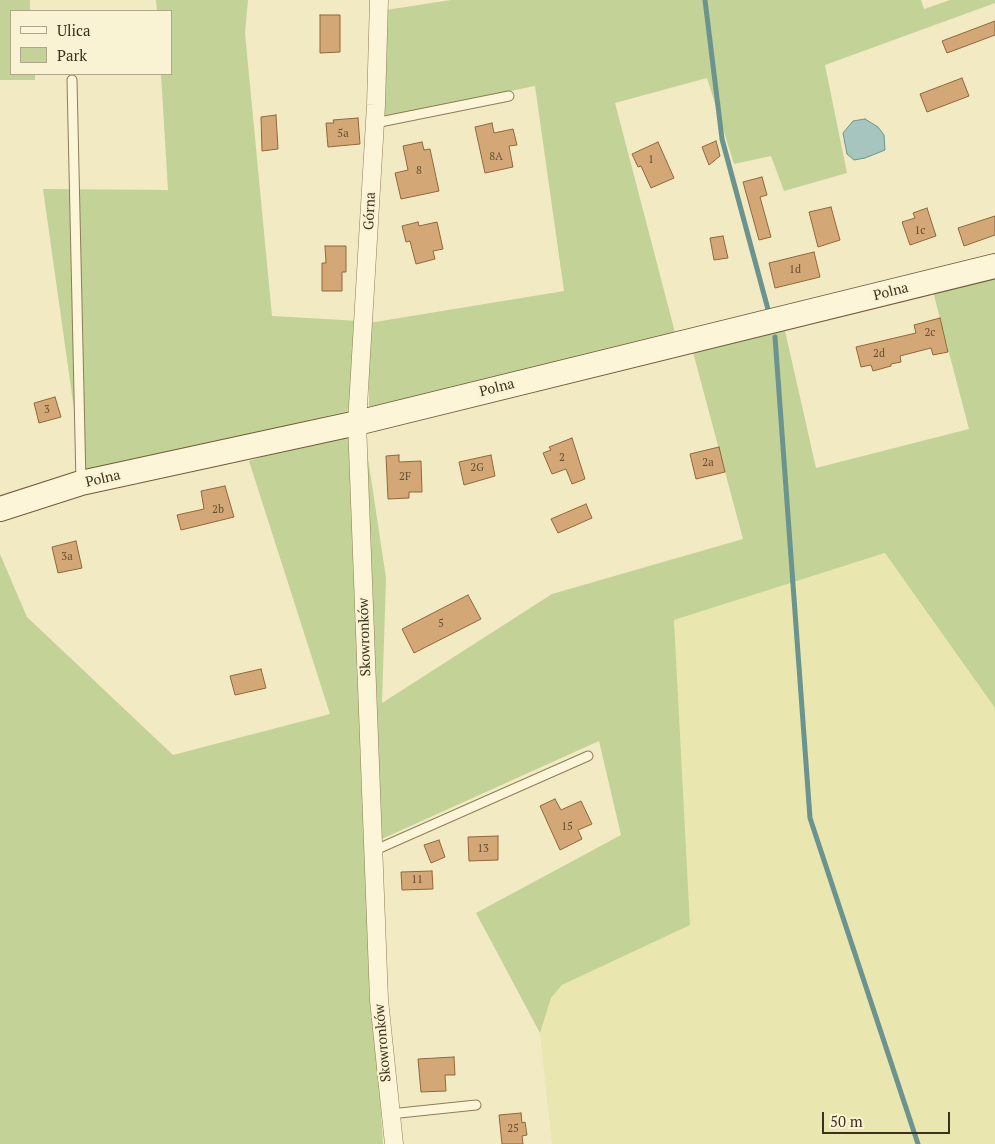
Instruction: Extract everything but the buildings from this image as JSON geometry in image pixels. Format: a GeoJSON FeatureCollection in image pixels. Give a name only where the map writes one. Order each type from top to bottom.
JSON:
{"type":"FeatureCollection","features":[{"type":"Feature","properties":{"kind":"street","name":"Górna"},"geometry":{"type":"LineString","coordinates":[[357,423],[375,123],[379,0]]}},
{"type":"Feature","properties":{"kind":"street","name":"Polna"},"geometry":{"type":"LineString","coordinates":[[0,509],[81,483],[357,423],[995,266]]}},
{"type":"Feature","properties":{"kind":"street","name":"Skowronków"},"geometry":{"type":"LineString","coordinates":[[357,423],[379,1000],[394,1144]]}},
{"type":"Feature","properties":{"kind":"lane"},"geometry":{"type":"LineString","coordinates":[[72,80],[81,483]]}},
{"type":"Feature","properties":{"kind":"lane"},"geometry":{"type":"LineString","coordinates":[[375,123],[508,96]]}},
{"type":"Feature","properties":{"kind":"lane"},"geometry":{"type":"LineString","coordinates":[[373,851],[588,756]]}},
{"type":"Feature","properties":{"kind":"lane"},"geometry":{"type":"LineString","coordinates":[[390,1114],[476,1106]]}},
{"type":"Feature","properties":{"kind":"shaded area"},"geometry":{"type":"Polygon","coordinates":[[[886,553],[995,708],[995,1144],[552,1144],[540,1033],[551,998],[562,985],[690,925],[674,620],[886,553]]]}},
{"type":"Feature","properties":{"kind":"green space"},"geometry":{"type":"Polygon","coordinates":[[[0,0],[30,0],[30,10],[10,10],[10,75],[35,75],[35,80],[0,80],[0,0]]]}},
{"type":"Feature","properties":{"kind":"green space"},"geometry":{"type":"Polygon","coordinates":[[[156,0],[248,0],[245,33],[272,316],[360,321],[348,411],[83,473],[43,189],[168,190],[161,75],[172,75],[172,10],[157,10],[156,0]]]}},
{"type":"Feature","properties":{"kind":"green space"},"geometry":{"type":"Polygon","coordinates":[[[451,0],[921,0],[924,9],[950,0],[995,0],[995,3],[825,65],[847,173],[784,191],[771,156],[734,164],[707,78],[615,103],[677,340],[369,408],[369,323],[564,291],[535,86],[382,117],[386,10],[451,0]]]}},
{"type":"Feature","properties":{"kind":"green space"},"geometry":{"type":"Polygon","coordinates":[[[995,270],[995,708],[885,553],[674,620],[690,925],[562,985],[551,998],[540,1033],[476,913],[621,835],[599,741],[364,847],[383,1144],[0,1144],[0,554],[27,617],[173,755],[330,714],[249,461],[363,425],[386,578],[382,703],[552,594],[743,539],[690,341],[783,322],[816,468],[969,429],[931,284],[995,270]]]}},
{"type":"Feature","properties":{"kind":"water"},"geometry":{"type":"Polygon","coordinates":[[[865,119],[878,127],[884,135],[885,150],[854,160],[847,154],[843,133],[853,121],[865,119]]]}},
{"type":"Feature","properties":{"kind":"waterway"},"geometry":{"type":"LineString","coordinates":[[705,0],[722,139],[769,313]]}},
{"type":"Feature","properties":{"kind":"waterway"},"geometry":{"type":"LineString","coordinates":[[775,337],[810,818],[918,1144]]}}]}
